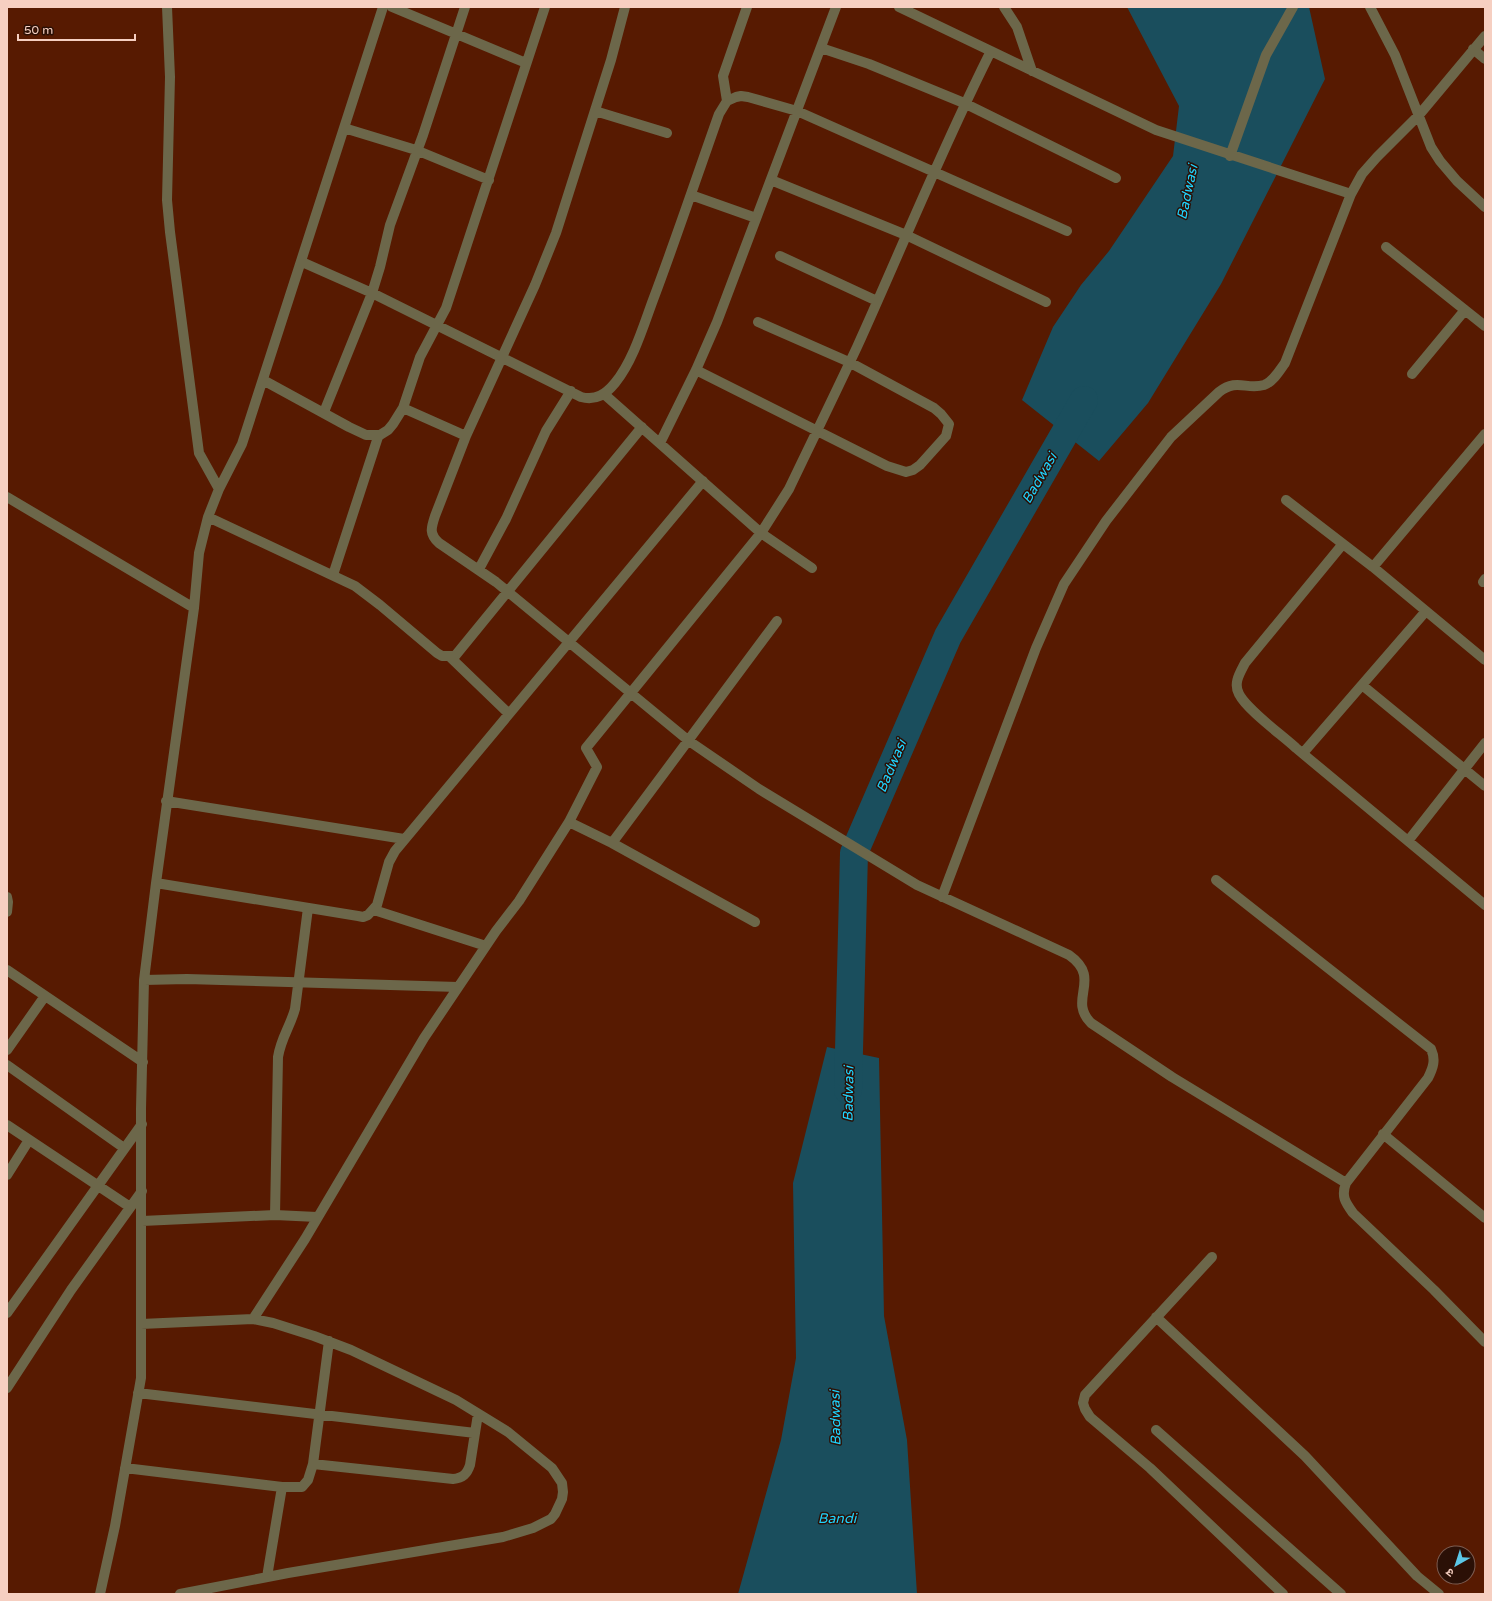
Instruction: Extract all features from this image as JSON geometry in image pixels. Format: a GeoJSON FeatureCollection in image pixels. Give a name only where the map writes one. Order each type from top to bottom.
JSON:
{"type":"FeatureCollection","features":[{"type":"Feature","properties":{"kind":"street"},"geometry":{"type":"LineString","coordinates":[[167,7],[170,77],[167,200],[170,232],[199,453],[219,489]]}},
{"type":"Feature","properties":{"kind":"street"},"geometry":{"type":"LineString","coordinates":[[100,1594],[115,1526],[141,1378],[144,980],[166,801],[194,608],[199,553],[208,516],[219,489],[242,444],[302,262],[383,7]]}},
{"type":"Feature","properties":{"kind":"street"},"geometry":{"type":"LineString","coordinates":[[392,7],[526,63]]}},
{"type":"Feature","properties":{"kind":"street"},"geometry":{"type":"LineString","coordinates":[[324,412],[372,293],[380,268],[390,225],[416,150],[423,135],[465,7]]}},
{"type":"Feature","properties":{"kind":"street"},"geometry":{"type":"LineString","coordinates":[[263,380],[366,435],[380,434],[388,430],[393,424],[403,408],[420,357],[446,308],[489,180],[544,7]]}},
{"type":"Feature","properties":{"kind":"street"},"geometry":{"type":"LineString","coordinates":[[626,7],[556,233],[503,358],[466,436],[431,529],[434,539],[479,569],[508,591],[569,640],[688,741],[754,785],[917,886],[1073,958],[1083,968],[1085,974],[1086,980],[1081,1005],[1085,1017],[1091,1023],[1172,1077],[1346,1183]]}},
{"type":"Feature","properties":{"kind":"street"},"geometry":{"type":"LineString","coordinates":[[728,102],[723,76],[747,7]]}},
{"type":"Feature","properties":{"kind":"street"},"geometry":{"type":"LineString","coordinates":[[660,443],[696,370],[717,322],[836,7]]}},
{"type":"Feature","properties":{"kind":"street"},"geometry":{"type":"LineString","coordinates":[[899,7],[1156,130],[1225,154],[1351,194]]}},
{"type":"Feature","properties":{"kind":"street"},"geometry":{"type":"LineString","coordinates":[[1004,7],[1017,27],[1032,71]]}},
{"type":"Feature","properties":{"kind":"street"},"geometry":{"type":"LineString","coordinates":[[1225,154],[1266,55],[1293,7]]}},
{"type":"Feature","properties":{"kind":"street"},"geometry":{"type":"LineString","coordinates":[[1370,7],[1395,55],[1431,147],[1440,161],[1457,180],[1485,207]]}},
{"type":"Feature","properties":{"kind":"street"},"geometry":{"type":"LineString","coordinates":[[942,897],[1036,648],[1064,584],[1078,561],[1106,521],[1171,437],[1226,386],[1233,384],[1264,385],[1271,380],[1285,363],[1351,194],[1362,174],[1419,115],[1485,36]]}},
{"type":"Feature","properties":{"kind":"street"},"geometry":{"type":"LineString","coordinates":[[821,48],[869,64],[964,103],[1116,178]]}},
{"type":"Feature","properties":{"kind":"street"},"geometry":{"type":"LineString","coordinates":[[1473,49],[1485,59]]}},
{"type":"Feature","properties":{"kind":"street"},"geometry":{"type":"LineString","coordinates":[[253,1319],[294,1256],[424,1038],[486,946],[519,901],[569,822],[597,766],[586,748],[761,532],[789,489],[877,301],[964,103],[991,51]]}},
{"type":"Feature","properties":{"kind":"street"},"geometry":{"type":"LineString","coordinates":[[302,262],[372,293],[587,399],[604,394],[615,384],[626,367],[656,292],[719,114],[723,106],[736,97],[748,97],[797,112],[828,124],[1067,231]]}},
{"type":"Feature","properties":{"kind":"street"},"geometry":{"type":"LineString","coordinates":[[594,111],[667,133]]}},
{"type":"Feature","properties":{"kind":"street"},"geometry":{"type":"LineString","coordinates":[[344,128],[416,150],[489,180]]}},
{"type":"Feature","properties":{"kind":"street"},"geometry":{"type":"LineString","coordinates":[[771,180],[906,235],[1046,302]]}},
{"type":"Feature","properties":{"kind":"street"},"geometry":{"type":"LineString","coordinates":[[691,195],[756,218]]}},
{"type":"Feature","properties":{"kind":"street"},"geometry":{"type":"LineString","coordinates":[[1386,247],[1485,326]]}},
{"type":"Feature","properties":{"kind":"street"},"geometry":{"type":"LineString","coordinates":[[780,256],[877,301]]}},
{"type":"Feature","properties":{"kind":"street"},"geometry":{"type":"LineString","coordinates":[[1412,374],[1465,310]]}},
{"type":"Feature","properties":{"kind":"street"},"geometry":{"type":"LineString","coordinates":[[696,370],[887,466],[906,472],[920,466],[946,436],[949,424],[941,414],[849,362],[758,322]]}},
{"type":"Feature","properties":{"kind":"street"},"geometry":{"type":"LineString","coordinates":[[479,569],[506,518],[546,431],[571,391]]}},
{"type":"Feature","properties":{"kind":"street"},"geometry":{"type":"LineString","coordinates":[[604,394],[761,532],[812,568]]}},
{"type":"Feature","properties":{"kind":"street"},"geometry":{"type":"LineString","coordinates":[[403,408],[466,436]]}},
{"type":"Feature","properties":{"kind":"street"},"geometry":{"type":"LineString","coordinates":[[208,516],[355,586],[367,594],[437,653],[442,656],[455,656],[642,427]]}},
{"type":"Feature","properties":{"kind":"street"},"geometry":{"type":"LineString","coordinates":[[333,575],[380,434]]}},
{"type":"Feature","properties":{"kind":"street"},"geometry":{"type":"LineString","coordinates":[[1373,567],[1485,434]]}},
{"type":"Feature","properties":{"kind":"street"},"geometry":{"type":"LineString","coordinates":[[156,883],[363,917],[374,910],[377,905],[389,862],[404,839],[702,481]]}},
{"type":"Feature","properties":{"kind":"street"},"geometry":{"type":"LineString","coordinates":[[7,497],[194,608]]}},
{"type":"Feature","properties":{"kind":"street"},"geometry":{"type":"LineString","coordinates":[[1286,500],[1342,545],[1373,567],[1485,660]]}},
{"type":"Feature","properties":{"kind":"street"},"geometry":{"type":"LineString","coordinates":[[1342,545],[1245,663],[1238,675],[1236,685],[1238,694],[1245,702],[1303,753],[1485,905]]}},
{"type":"Feature","properties":{"kind":"street"},"geometry":{"type":"LineString","coordinates":[[1303,753],[1426,611]]}},
{"type":"Feature","properties":{"kind":"street"},"geometry":{"type":"LineString","coordinates":[[612,843],[777,621]]}},
{"type":"Feature","properties":{"kind":"street"},"geometry":{"type":"LineString","coordinates":[[450,657],[508,713]]}},
{"type":"Feature","properties":{"kind":"street"},"geometry":{"type":"LineString","coordinates":[[1362,685],[1485,786]]}},
{"type":"Feature","properties":{"kind":"street"},"geometry":{"type":"LineString","coordinates":[[1408,841],[1485,743]]}},
{"type":"Feature","properties":{"kind":"street"},"geometry":{"type":"LineString","coordinates":[[166,801],[404,839]]}},
{"type":"Feature","properties":{"kind":"street"},"geometry":{"type":"LineString","coordinates":[[569,822],[612,843],[755,922]]}},
{"type":"Feature","properties":{"kind":"street"},"geometry":{"type":"LineString","coordinates":[[1216,880],[1431,1049],[1434,1061],[1428,1078],[1346,1183],[1343,1190],[1343,1198],[1353,1213],[1434,1290],[1485,1342]]}},
{"type":"Feature","properties":{"kind":"street"},"geometry":{"type":"LineString","coordinates":[[7,897],[7,912]]}},
{"type":"Feature","properties":{"kind":"street"},"geometry":{"type":"LineString","coordinates":[[275,1215],[278,1056],[280,1044],[293,1016],[299,982],[308,908]]}},
{"type":"Feature","properties":{"kind":"street"},"geometry":{"type":"LineString","coordinates":[[374,910],[486,946]]}},
{"type":"Feature","properties":{"kind":"street"},"geometry":{"type":"LineString","coordinates":[[7,970],[143,1062]]}},
{"type":"Feature","properties":{"kind":"street"},"geometry":{"type":"LineString","coordinates":[[144,980],[187,979],[458,987]]}},
{"type":"Feature","properties":{"kind":"street"},"geometry":{"type":"LineString","coordinates":[[7,1050],[45,996]]}},
{"type":"Feature","properties":{"kind":"street"},"geometry":{"type":"LineString","coordinates":[[7,1065],[124,1148]]}},
{"type":"Feature","properties":{"kind":"street"},"geometry":{"type":"LineString","coordinates":[[7,1313],[142,1124]]}},
{"type":"Feature","properties":{"kind":"street"},"geometry":{"type":"LineString","coordinates":[[7,1125],[130,1207]]}},
{"type":"Feature","properties":{"kind":"street"},"geometry":{"type":"LineString","coordinates":[[1384,1134],[1485,1218]]}},
{"type":"Feature","properties":{"kind":"street"},"geometry":{"type":"LineString","coordinates":[[7,1175],[29,1140]]}},
{"type":"Feature","properties":{"kind":"street"},"geometry":{"type":"LineString","coordinates":[[7,1388],[71,1290],[142,1191]]}},
{"type":"Feature","properties":{"kind":"street"},"geometry":{"type":"LineString","coordinates":[[142,1221],[275,1215],[317,1217]]}},
{"type":"Feature","properties":{"kind":"street"},"geometry":{"type":"LineString","coordinates":[[1212,1257],[1085,1395],[1083,1403],[1085,1410],[1090,1417],[1150,1468],[1283,1594]]}},
{"type":"Feature","properties":{"kind":"street"},"geometry":{"type":"LineString","coordinates":[[1156,1317],[1304,1456],[1417,1576],[1439,1594]]}},
{"type":"Feature","properties":{"kind":"street"},"geometry":{"type":"LineString","coordinates":[[141,1324],[253,1319],[273,1323],[329,1341],[456,1400],[508,1432],[552,1468],[562,1483],[563,1492],[559,1508],[551,1519],[533,1528],[503,1537],[267,1577],[180,1594]]}},
{"type":"Feature","properties":{"kind":"street"},"geometry":{"type":"LineString","coordinates":[[125,1468],[302,1487],[308,1480],[313,1464],[329,1341]]}},
{"type":"Feature","properties":{"kind":"street"},"geometry":{"type":"LineString","coordinates":[[138,1393],[475,1433]]}},
{"type":"Feature","properties":{"kind":"street"},"geometry":{"type":"LineString","coordinates":[[313,1464],[458,1479],[464,1476],[470,1465],[478,1414]]}},
{"type":"Feature","properties":{"kind":"street"},"geometry":{"type":"LineString","coordinates":[[1156,1430],[1341,1594]]}},
{"type":"Feature","properties":{"kind":"street"},"geometry":{"type":"LineString","coordinates":[[267,1577],[282,1486]]}},
{"type":"Feature","properties":{"kind":"water"},"geometry":{"type":"Polygon","coordinates":[[[1127,7],[1309,7],[1325,79],[1221,284],[1148,403],[1099,461],[1022,400],[1053,327],[1081,285],[1109,251],[1173,156],[1179,106],[1127,7]]]}},
{"type":"Feature","properties":{"kind":"water","name":"Bandi"},"geometry":{"type":"Polygon","coordinates":[[[827,1047],[879,1058],[884,1316],[907,1440],[917,1594],[738,1594],[781,1440],[796,1358],[793,1183],[827,1047]]]}},
{"type":"Feature","properties":{"kind":"waterway","name":"Badwasi"},"geometry":{"type":"LineString","coordinates":[[848,1090],[854,853],[948,636],[1084,400]]}}]}
